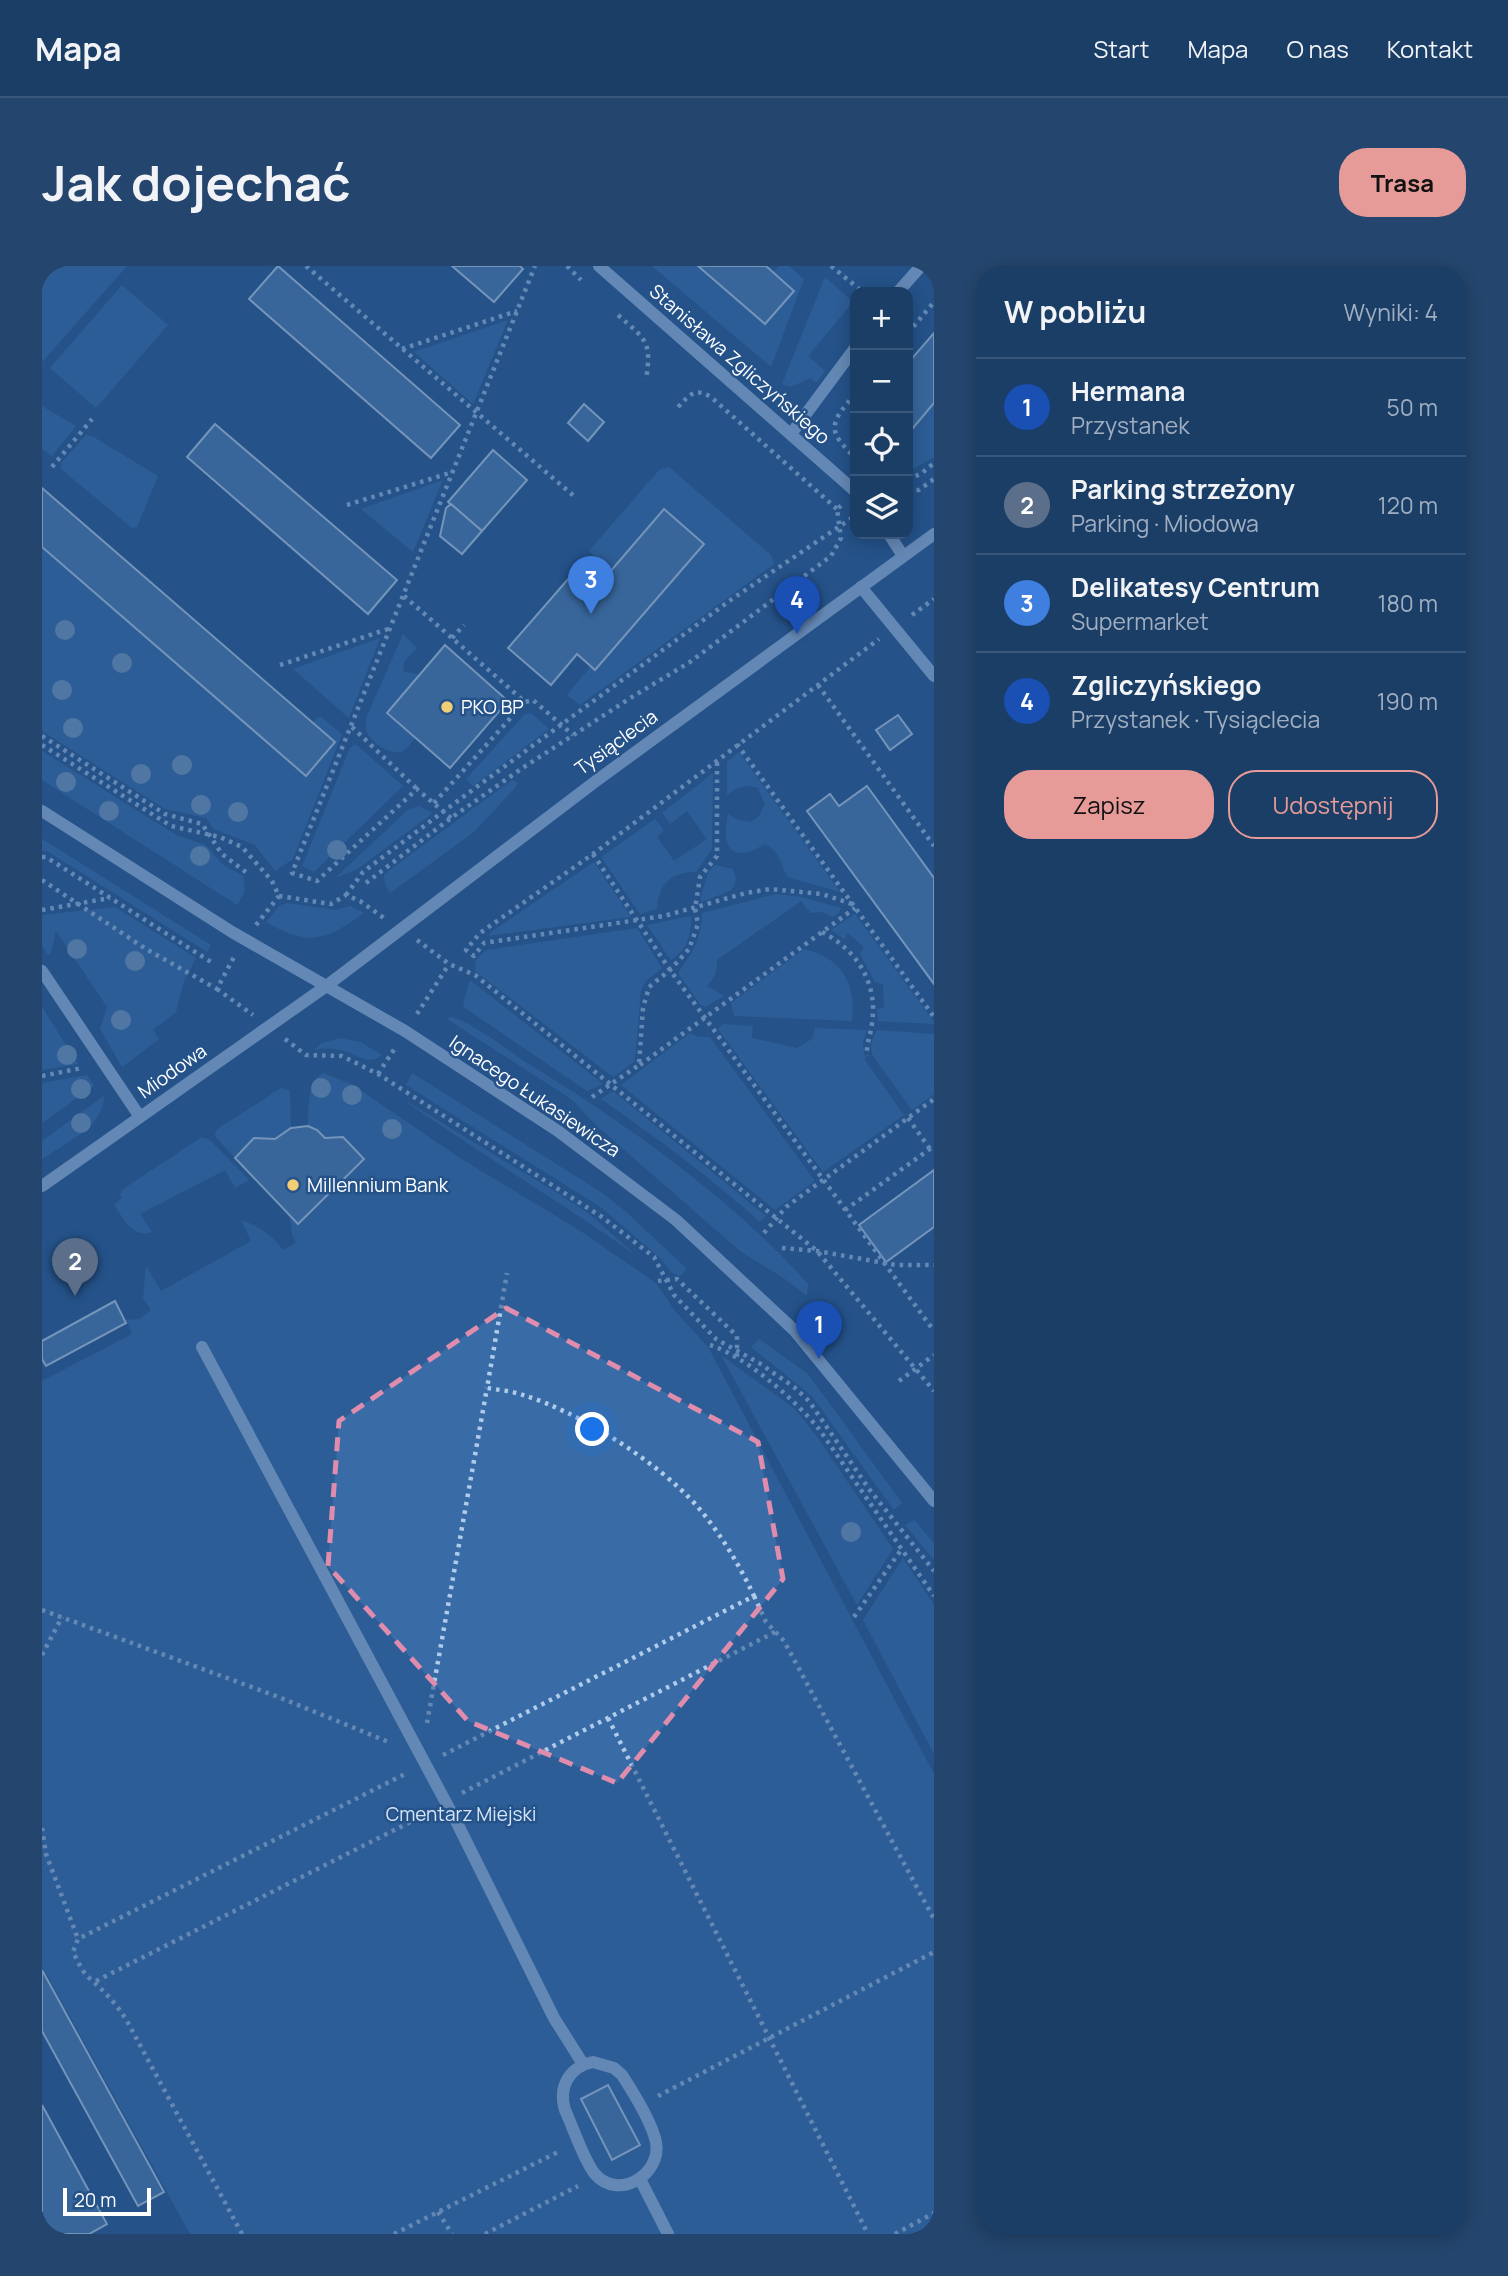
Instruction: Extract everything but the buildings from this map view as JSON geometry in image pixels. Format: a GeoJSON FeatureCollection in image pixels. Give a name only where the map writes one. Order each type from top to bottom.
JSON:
{"type":"FeatureCollection","features":[{"type":"Feature","properties":{"kind":"street","name":"Stanisława Zgliczyńskiego"},"geometry":{"type":"LineString","coordinates":[[599,266],[850,487]]}},
{"type":"Feature","properties":{"kind":"street"},"geometry":{"type":"LineString","coordinates":[[902,287],[920,266]]}},
{"type":"Feature","properties":{"kind":"street"},"geometry":{"type":"LineString","coordinates":[[791,434],[854,350]]}},
{"type":"Feature","properties":{"kind":"street","name":"Tysiąclecia"},"geometry":{"type":"LineString","coordinates":[[325,986],[596,781],[934,534]]}},
{"type":"Feature","properties":{"kind":"street"},"geometry":{"type":"LineString","coordinates":[[891,539],[903,556]]}},
{"type":"Feature","properties":{"kind":"street"},"geometry":{"type":"LineString","coordinates":[[861,587],[934,676]]}},
{"type":"Feature","properties":{"kind":"street","name":"Ignacego Łukasiewicza"},"geometry":{"type":"LineString","coordinates":[[42,811],[245,940],[405,1031],[558,1131],[676,1220],[794,1330],[934,1501]]}},
{"type":"Feature","properties":{"kind":"street"},"geometry":{"type":"LineString","coordinates":[[42,971],[140,1117]]}},
{"type":"Feature","properties":{"kind":"street","name":"Miodowa"},"geometry":{"type":"LineString","coordinates":[[42,1186],[325,986]]}},
{"type":"Feature","properties":{"kind":"street"},"geometry":{"type":"LineString","coordinates":[[202,1347],[446,1802],[554,2018],[583,2064]]}},
{"type":"Feature","properties":{"kind":"street"},"geometry":{"type":"LineString","coordinates":[[593,2062],[614,2068],[627,2083],[652,2133],[656,2153],[653,2164],[640,2179],[632,2183],[616,2185],[594,2172],[562,2100],[567,2079],[573,2070],[583,2064],[593,2062]]}},
{"type":"Feature","properties":{"kind":"street"},"geometry":{"type":"LineString","coordinates":[[640,2179],[668,2234]]}},
{"type":"Feature","properties":{"kind":"path"},"geometry":{"type":"LineString","coordinates":[[306,266],[575,497]]}},
{"type":"Feature","properties":{"kind":"path"},"geometry":{"type":"LineString","coordinates":[[417,789],[317,881],[292,873],[535,266]]}},
{"type":"Feature","properties":{"kind":"path"},"geometry":{"type":"LineString","coordinates":[[567,266],[586,284]]}},
{"type":"Feature","properties":{"kind":"path"},"geometry":{"type":"LineString","coordinates":[[831,266],[857,287]]}},
{"type":"Feature","properties":{"kind":"path"},"geometry":{"type":"LineString","coordinates":[[913,327],[934,302]]}},
{"type":"Feature","properties":{"kind":"path"},"geometry":{"type":"LineString","coordinates":[[401,349],[518,310]]}},
{"type":"Feature","properties":{"kind":"path"},"geometry":{"type":"LineString","coordinates":[[615,312],[644,339],[649,357],[646,380]]}},
{"type":"Feature","properties":{"kind":"path"},"geometry":{"type":"LineString","coordinates":[[366,883],[451,818],[573,735],[690,662],[831,556],[841,538],[837,509],[702,391],[692,393],[678,407]]}},
{"type":"Feature","properties":{"kind":"path"},"geometry":{"type":"LineString","coordinates":[[850,400],[835,420],[834,429],[836,438],[850,452]]}},
{"type":"Feature","properties":{"kind":"path"},"geometry":{"type":"LineString","coordinates":[[52,467],[92,419]]}},
{"type":"Feature","properties":{"kind":"path"},"geometry":{"type":"LineString","coordinates":[[913,478],[934,463]]}},
{"type":"Feature","properties":{"kind":"path"},"geometry":{"type":"LineString","coordinates":[[347,505],[454,472]]}},
{"type":"Feature","properties":{"kind":"path"},"geometry":{"type":"LineString","coordinates":[[913,490],[919,491],[934,480]]}},
{"type":"Feature","properties":{"kind":"path"},"geometry":{"type":"LineString","coordinates":[[837,509],[846,502]]}},
{"type":"Feature","properties":{"kind":"path"},"geometry":{"type":"LineString","coordinates":[[346,895],[363,872],[444,811],[732,599],[850,520]]}},
{"type":"Feature","properties":{"kind":"path"},"geometry":{"type":"LineString","coordinates":[[404,596],[525,702]]}},
{"type":"Feature","properties":{"kind":"path"},"geometry":{"type":"LineString","coordinates":[[854,906],[822,894],[770,889],[695,909],[638,920],[484,943],[474,956],[466,950],[480,933],[593,854],[934,599]]}},
{"type":"Feature","properties":{"kind":"path"},"geometry":{"type":"LineString","coordinates":[[452,638],[464,625]]}},
{"type":"Feature","properties":{"kind":"path"},"geometry":{"type":"LineString","coordinates":[[280,665],[391,628]]}},
{"type":"Feature","properties":{"kind":"path"},"geometry":{"type":"LineString","coordinates":[[818,685],[934,846]]}},
{"type":"Feature","properties":{"kind":"path"},"geometry":{"type":"LineString","coordinates":[[434,803],[525,702],[533,700],[573,735]]}},
{"type":"Feature","properties":{"kind":"path"},"geometry":{"type":"LineString","coordinates":[[352,727],[451,818]]}},
{"type":"Feature","properties":{"kind":"path"},"geometry":{"type":"LineString","coordinates":[[42,736],[165,814],[202,824],[222,854],[247,873]]}},
{"type":"Feature","properties":{"kind":"path"},"geometry":{"type":"LineString","coordinates":[[737,744],[934,1017]]}},
{"type":"Feature","properties":{"kind":"path"},"geometry":{"type":"LineString","coordinates":[[42,745],[171,826],[209,834],[242,847],[272,881],[279,896],[245,940],[216,989],[146,949],[42,880]]}},
{"type":"Feature","properties":{"kind":"path"},"geometry":{"type":"LineString","coordinates":[[639,1065],[643,1008],[649,987],[670,970],[689,949],[698,923],[695,909],[700,877],[718,856],[717,761]]}},
{"type":"Feature","properties":{"kind":"path"},"geometry":{"type":"LineString","coordinates":[[593,854],[704,1018],[934,1332]]}},
{"type":"Feature","properties":{"kind":"path"},"geometry":{"type":"LineString","coordinates":[[42,857],[46,857],[211,962]]}},
{"type":"Feature","properties":{"kind":"path"},"geometry":{"type":"LineString","coordinates":[[42,910],[110,898]]}},
{"type":"Feature","properties":{"kind":"path"},"geometry":{"type":"LineString","coordinates":[[592,1097],[822,932],[854,906]]}},
{"type":"Feature","properties":{"kind":"path"},"geometry":{"type":"LineString","coordinates":[[822,932],[844,946],[869,980],[874,1000],[872,1026],[866,1043],[867,1056]]}},
{"type":"Feature","properties":{"kind":"path"},"geometry":{"type":"LineString","coordinates":[[480,933],[484,943]]}},
{"type":"Feature","properties":{"kind":"path"},"geometry":{"type":"LineString","coordinates":[[467,970],[817,1251],[934,1391]]}},
{"type":"Feature","properties":{"kind":"path"},"geometry":{"type":"LineString","coordinates":[[306,1055],[342,1056],[378,1074],[602,1217],[654,1257],[674,1295],[716,1339],[793,1387],[809,1401],[869,1489],[934,1570]]}},
{"type":"Feature","properties":{"kind":"path"},"geometry":{"type":"LineString","coordinates":[[42,1076],[88,1067]]}},
{"type":"Feature","properties":{"kind":"path"},"geometry":{"type":"LineString","coordinates":[[764,1233],[786,1207],[934,1099]]}},
{"type":"Feature","properties":{"kind":"path"},"geometry":{"type":"LineString","coordinates":[[845,1210],[932,1147],[908,1118]]}},
{"type":"Feature","properties":{"kind":"path"},"geometry":{"type":"LineString","coordinates":[[782,1248],[817,1251],[896,1265],[934,1265]]}},
{"type":"Feature","properties":{"kind":"path"},"geometry":{"type":"LineString","coordinates":[[658,1281],[677,1279],[737,1336],[737,1358]]}},
{"type":"Feature","properties":{"kind":"path"},"geometry":{"type":"LineString","coordinates":[[710,1345],[737,1358],[798,1404],[819,1429],[934,1596]]}},
{"type":"Feature","properties":{"kind":"path"},"geometry":{"type":"LineString","coordinates":[[900,1381],[934,1355]]}},
{"type":"Feature","properties":{"kind":"path"},"geometry":{"type":"LineString","coordinates":[[854,1617],[901,1550]]}},
{"type":"Feature","properties":{"kind":"path"},"geometry":{"type":"LineString","coordinates":[[754,1596],[762,1614],[784,1641],[934,1919]]}},
{"type":"Feature","properties":{"kind":"path"},"geometry":{"type":"LineString","coordinates":[[42,1656],[62,1617]]}},
{"type":"Feature","properties":{"kind":"path"},"geometry":{"type":"LineString","coordinates":[[96,1981],[775,1632]]}},
{"type":"Feature","properties":{"kind":"path"},"geometry":{"type":"LineString","coordinates":[[608,1717],[868,2234]]}},
{"type":"Feature","properties":{"kind":"path"},"geometry":{"type":"LineString","coordinates":[[42,1828],[46,1854],[78,1940]]}},
{"type":"Feature","properties":{"kind":"path"},"geometry":{"type":"LineString","coordinates":[[639,2106],[934,1952]]}},
{"type":"Feature","properties":{"kind":"path"},"geometry":{"type":"LineString","coordinates":[[394,2234],[579,2141]]}},
{"type":"Feature","properties":{"kind":"path"},"geometry":{"type":"LineString","coordinates":[[485,2234],[598,2176]]}},
{"type":"Feature","properties":{"kind":"path"},"geometry":{"type":"LineString","coordinates":[[438,2212],[452,2234]]}},
{"type":"Feature","properties":{"kind":"path"},"geometry":{"type":"LineString","coordinates":[[895,2234],[934,2213]]}},
{"type":"Feature","properties":{"kind":"highlighted area"},"geometry":{"type":"Polygon","coordinates":[[[506,1308],[758,1442],[783,1579],[617,1783],[468,1721],[328,1566],[339,1421],[506,1308]]]}},
{"type":"Feature","properties":{"kind":"green space"},"geometry":{"type":"Polygon","coordinates":[[[42,266],[127,266],[42,362],[42,266]]]}},
{"type":"Feature","properties":{"kind":"green space"},"geometry":{"type":"Polygon","coordinates":[[[652,266],[698,266],[765,324],[794,291],[773,272],[779,266],[789,266],[804,279],[771,367],[652,266]]]}},
{"type":"Feature","properties":{"kind":"green space"},"geometry":{"type":"Polygon","coordinates":[[[825,277],[850,299],[850,306],[808,356],[825,371],[816,383],[810,378],[791,387],[782,384],[825,277]]]}},
{"type":"Feature","properties":{"kind":"green space"},"geometry":{"type":"Polygon","coordinates":[[[122,285],[168,325],[96,408],[50,368],[122,285]]]}},
{"type":"Feature","properties":{"kind":"green space"},"geometry":{"type":"Polygon","coordinates":[[[508,320],[473,404],[414,352],[508,320]]]}},
{"type":"Feature","properties":{"kind":"green space"},"geometry":{"type":"Polygon","coordinates":[[[934,403],[934,457],[913,469],[913,428],[934,403]]]}},
{"type":"Feature","properties":{"kind":"green space"},"geometry":{"type":"Polygon","coordinates":[[[42,406],[76,426],[52,456],[42,449],[42,406]]]}},
{"type":"Feature","properties":{"kind":"green space"},"geometry":{"type":"Polygon","coordinates":[[[86,435],[92,436],[158,476],[137,527],[132,528],[61,469],[61,463],[86,435]]]}},
{"type":"Feature","properties":{"kind":"green space"},"geometry":{"type":"Polygon","coordinates":[[[669,467],[771,555],[774,564],[580,705],[567,695],[591,666],[596,669],[704,545],[664,509],[611,570],[589,551],[659,470],[669,467]]]}},
{"type":"Feature","properties":{"kind":"green space"},"geometry":{"type":"Polygon","coordinates":[[[443,480],[413,552],[361,509],[443,480]]]}},
{"type":"Feature","properties":{"kind":"green space"},"geometry":{"type":"Polygon","coordinates":[[[42,547],[306,775],[335,743],[312,723],[316,718],[321,717],[342,734],[293,859],[275,871],[255,845],[214,829],[206,818],[165,809],[42,731],[42,547]]]}},
{"type":"Feature","properties":{"kind":"green space"},"geometry":{"type":"Polygon","coordinates":[[[403,634],[417,648],[404,662],[403,671],[419,675],[387,713],[415,738],[405,750],[394,752],[370,738],[366,723],[403,634]]]}},
{"type":"Feature","properties":{"kind":"green space"},"geometry":{"type":"Polygon","coordinates":[[[380,638],[349,718],[293,669],[380,638]]]}},
{"type":"Feature","properties":{"kind":"green space"},"geometry":{"type":"Polygon","coordinates":[[[531,713],[549,729],[473,786],[466,779],[525,714],[531,713]]]}},
{"type":"Feature","properties":{"kind":"green space"},"geometry":{"type":"Polygon","coordinates":[[[354,745],[403,786],[314,872],[302,866],[350,748],[354,745]]]}},
{"type":"Feature","properties":{"kind":"green space"},"geometry":{"type":"Polygon","coordinates":[[[42,751],[178,836],[206,845],[222,864],[243,876],[245,891],[237,905],[42,780],[42,751]]]}},
{"type":"Feature","properties":{"kind":"green space"},"geometry":{"type":"Polygon","coordinates":[[[739,752],[840,892],[788,877],[777,854],[765,844],[744,853],[732,850],[728,845],[728,814],[738,820],[751,822],[759,816],[765,804],[758,788],[741,787],[727,795],[727,762],[739,752]]]}},
{"type":"Feature","properties":{"kind":"green space"},"geometry":{"type":"Polygon","coordinates":[[[713,773],[712,849],[696,872],[680,874],[668,881],[660,892],[657,909],[640,914],[601,857],[655,819],[664,830],[657,837],[674,861],[707,839],[687,811],[670,824],[662,813],[713,773]]]}},
{"type":"Feature","properties":{"kind":"green space"},"geometry":{"type":"Polygon","coordinates":[[[512,780],[518,783],[474,832],[390,893],[384,875],[512,780]]]}},
{"type":"Feature","properties":{"kind":"green space"},"geometry":{"type":"Polygon","coordinates":[[[419,806],[433,813],[356,870],[335,878],[409,809],[419,806]]]}},
{"type":"Feature","properties":{"kind":"green space"},"geometry":{"type":"Polygon","coordinates":[[[42,839],[211,945],[207,952],[47,851],[42,851],[42,839]]]}},
{"type":"Feature","properties":{"kind":"green space"},"geometry":{"type":"Polygon","coordinates":[[[594,862],[631,917],[488,936],[491,932],[594,862]]]}},
{"type":"Feature","properties":{"kind":"green space"},"geometry":{"type":"Polygon","coordinates":[[[715,865],[733,869],[736,880],[732,890],[702,902],[700,900],[708,872],[715,865]]]}},
{"type":"Feature","properties":{"kind":"green space"},"geometry":{"type":"Polygon","coordinates":[[[776,894],[801,897],[841,908],[839,913],[832,917],[822,912],[811,913],[801,901],[717,960],[715,974],[707,986],[724,996],[705,1007],[700,1004],[678,973],[695,945],[702,913],[776,894]]]}},
{"type":"Feature","properties":{"kind":"green space"},"geometry":{"type":"Polygon","coordinates":[[[288,903],[335,910],[351,906],[364,913],[327,935],[306,938],[266,922],[280,905],[288,903]]]}},
{"type":"Feature","properties":{"kind":"green space"},"geometry":{"type":"Polygon","coordinates":[[[115,907],[196,958],[184,981],[176,1012],[153,1030],[159,1039],[122,1067],[100,1029],[107,1007],[56,931],[51,953],[48,955],[42,946],[42,915],[115,907]]]}},
{"type":"Feature","properties":{"kind":"green space"},"geometry":{"type":"Polygon","coordinates":[[[855,914],[934,1024],[878,1021],[877,1009],[884,1008],[883,984],[875,982],[860,954],[864,947],[848,933],[844,939],[831,930],[855,914]]]}},
{"type":"Feature","properties":{"kind":"green space"},"geometry":{"type":"Polygon","coordinates":[[[691,916],[687,941],[671,960],[647,925],[691,916]]]}},
{"type":"Feature","properties":{"kind":"green space"},"geometry":{"type":"Polygon","coordinates":[[[637,928],[662,968],[646,981],[641,990],[635,1061],[613,1077],[475,971],[476,960],[486,950],[637,928]]]}},
{"type":"Feature","properties":{"kind":"green space"},"geometry":{"type":"Polygon","coordinates":[[[804,949],[828,959],[844,974],[852,995],[852,1021],[734,1016],[731,1003],[804,949]]]}},
{"type":"Feature","properties":{"kind":"green space"},"geometry":{"type":"Polygon","coordinates":[[[470,980],[603,1084],[587,1091],[465,1008],[463,1003],[470,980]]]}},
{"type":"Feature","properties":{"kind":"green space"},"geometry":{"type":"Polygon","coordinates":[[[42,1007],[78,1064],[42,1070],[42,1007]]]}},
{"type":"Feature","properties":{"kind":"green space"},"geometry":{"type":"Polygon","coordinates":[[[451,1017],[489,1036],[674,1162],[777,1251],[808,1284],[807,1296],[740,1251],[598,1127],[571,1099],[447,1019],[451,1017]]]}},
{"type":"Feature","properties":{"kind":"green space"},"geometry":{"type":"Polygon","coordinates":[[[723,1024],[753,1026],[752,1038],[797,1048],[812,1039],[815,1028],[867,1030],[863,1042],[865,1060],[904,1115],[823,1172],[718,1029],[723,1024]]]}},
{"type":"Feature","properties":{"kind":"green space"},"geometry":{"type":"Polygon","coordinates":[[[877,1030],[934,1034],[934,1094],[912,1110],[873,1056],[871,1049],[877,1030]]]}},
{"type":"Feature","properties":{"kind":"green space"},"geometry":{"type":"Polygon","coordinates":[[[690,1033],[698,1037],[710,1037],[815,1181],[775,1210],[621,1085],[690,1033]]]}},
{"type":"Feature","properties":{"kind":"green space"},"geometry":{"type":"Polygon","coordinates":[[[341,1038],[360,1042],[382,1055],[367,1060],[337,1049],[314,1050],[322,1043],[341,1038]]]}},
{"type":"Feature","properties":{"kind":"green space","name":"Cmentarz Miejski"},"geometry":{"type":"Polygon","coordinates":[[[323,1073],[351,1084],[460,1158],[579,1230],[656,1283],[675,1311],[708,1347],[934,1774],[934,2234],[190,2234],[42,1966],[42,1381],[132,1334],[126,1320],[140,1319],[151,1310],[143,1298],[146,1266],[161,1291],[251,1241],[241,1220],[265,1232],[283,1250],[296,1243],[292,1235],[290,1216],[298,1224],[364,1159],[343,1138],[325,1138],[308,1126],[311,1089],[323,1073]]]}},
{"type":"Feature","properties":{"kind":"green space"},"geometry":{"type":"Polygon","coordinates":[[[412,1073],[598,1190],[624,1210],[687,1269],[680,1276],[672,1273],[661,1259],[602,1208],[406,1085],[412,1073]]]}},
{"type":"Feature","properties":{"kind":"green space"},"geometry":{"type":"Polygon","coordinates":[[[87,1075],[94,1086],[42,1123],[42,1083],[87,1075]]]}},
{"type":"Feature","properties":{"kind":"green space"},"geometry":{"type":"Polygon","coordinates":[[[281,1088],[290,1091],[291,1128],[275,1139],[254,1138],[235,1158],[215,1136],[216,1130],[281,1088]]]}},
{"type":"Feature","properties":{"kind":"green space"},"geometry":{"type":"Polygon","coordinates":[[[613,1091],[766,1216],[760,1222],[682,1158],[601,1099],[613,1091]]]}},
{"type":"Feature","properties":{"kind":"green space"},"geometry":{"type":"Polygon","coordinates":[[[104,1096],[98,1117],[82,1133],[42,1159],[42,1141],[104,1096]]]}},
{"type":"Feature","properties":{"kind":"green space"},"geometry":{"type":"Polygon","coordinates":[[[398,1096],[588,1213],[637,1256],[458,1137],[398,1096]]]}},
{"type":"Feature","properties":{"kind":"green space"},"geometry":{"type":"Polygon","coordinates":[[[202,1137],[210,1140],[249,1180],[235,1188],[225,1170],[140,1214],[152,1232],[134,1230],[114,1205],[122,1198],[120,1194],[123,1189],[202,1137]]]}},
{"type":"Feature","properties":{"kind":"green space"},"geometry":{"type":"Polygon","coordinates":[[[759,1339],[808,1374],[902,1503],[894,1510],[812,1396],[751,1347],[759,1339]]]}},
{"type":"Feature","properties":{"kind":"green space"},"geometry":{"type":"Polygon","coordinates":[[[721,1355],[795,1409],[818,1438],[893,1549],[857,1605],[721,1355]]]}},
{"type":"Feature","properties":{"kind":"green space"},"geometry":{"type":"Polygon","coordinates":[[[915,1520],[934,1544],[934,1560],[905,1525],[915,1520]]]}},
{"type":"Feature","properties":{"kind":"green space"},"geometry":{"type":"Polygon","coordinates":[[[903,1558],[934,1605],[934,1754],[863,1620],[903,1558]]]}},
{"type":"Feature","properties":{"kind":"place","name":"Delikatesy Centrum"},"geometry":{"type":"Point","coordinates":[591,614]}},
{"type":"Feature","properties":{"kind":"place","name":"Zgliczyńskiego"},"geometry":{"type":"Point","coordinates":[797,634]}},
{"type":"Feature","properties":{"kind":"place","name":"PKO BP"},"geometry":{"type":"Point","coordinates":[447,707]}},
{"type":"Feature","properties":{"kind":"place","name":"Millennium Bank"},"geometry":{"type":"Point","coordinates":[293,1185]}},
{"type":"Feature","properties":{"kind":"place","name":"Parking strzeżony"},"geometry":{"type":"Point","coordinates":[75,1296]}},
{"type":"Feature","properties":{"kind":"place","name":"Hermana"},"geometry":{"type":"Point","coordinates":[819,1359]}}]}
